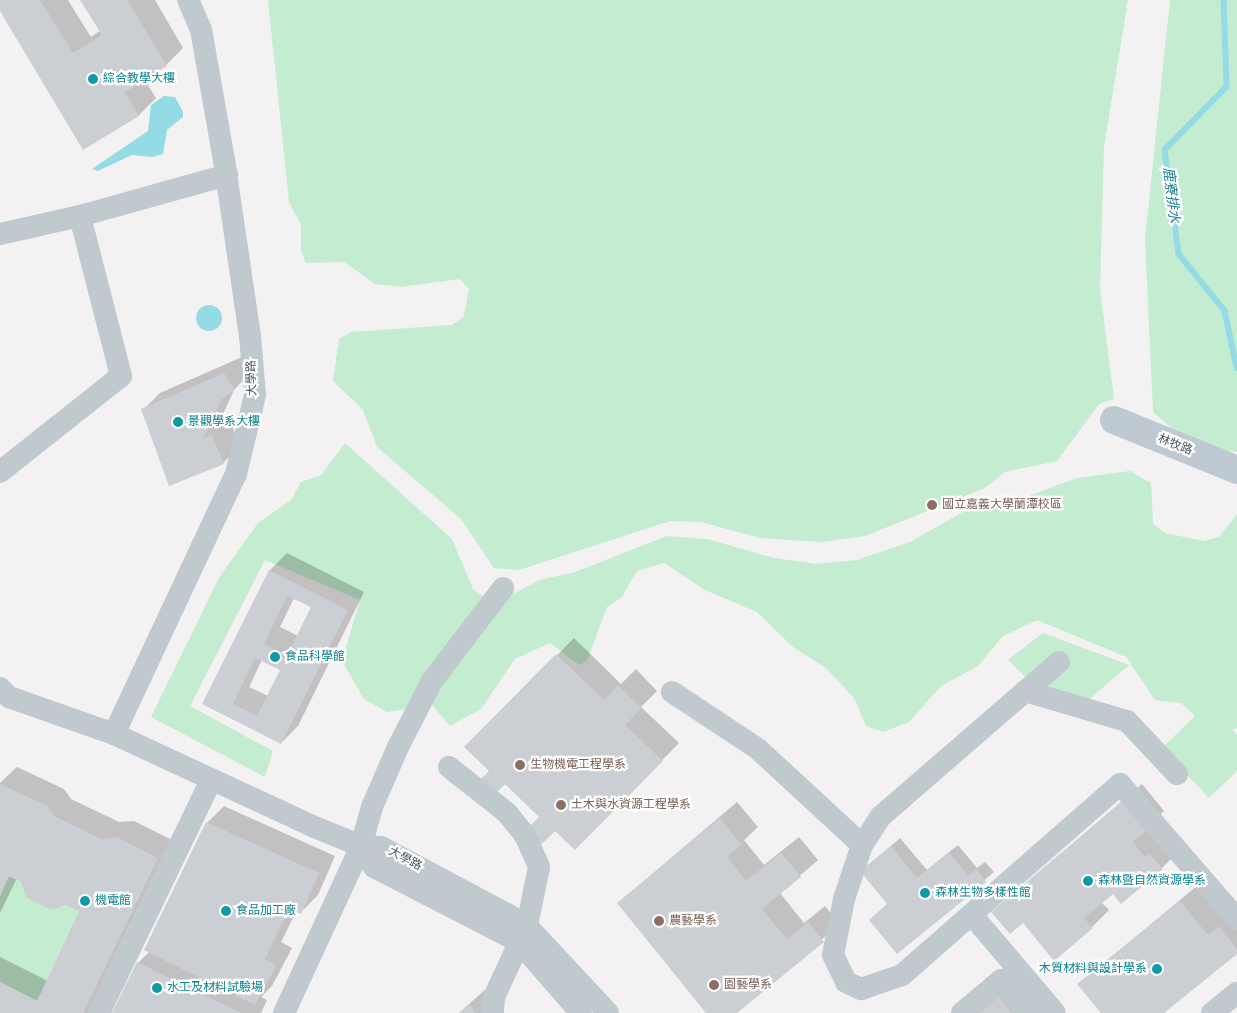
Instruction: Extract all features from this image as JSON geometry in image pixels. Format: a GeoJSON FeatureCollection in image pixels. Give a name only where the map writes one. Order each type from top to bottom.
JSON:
{"type":"FeatureCollection","features":[{"type":"Feature","properties":{"kind":"street","name":"大學路"},"geometry":{"type":"LineString","coordinates":[[114,734],[236,474],[255,395],[250,336],[227,175],[200,30],[188,0]]}},
{"type":"Feature","properties":{"kind":"street"},"geometry":{"type":"LineString","coordinates":[[0,234],[80,216],[227,175]]}},
{"type":"Feature","properties":{"kind":"street"},"geometry":{"type":"LineString","coordinates":[[0,472],[121,376],[80,216]]}},
{"type":"Feature","properties":{"kind":"street","name":"林牧路"},"geometry":{"type":"LineString","coordinates":[[1114,420],[1237,470]]}},
{"type":"Feature","properties":{"kind":"street"},"geometry":{"type":"LineString","coordinates":[[284,1013],[362,846],[372,807],[432,681],[503,588]]}},
{"type":"Feature","properties":{"kind":"street"},"geometry":{"type":"LineString","coordinates":[[1059,662],[880,816],[862,845],[844,899],[833,955],[846,982],[861,989],[902,975],[1120,784],[1237,919]]}},
{"type":"Feature","properties":{"kind":"street"},"geometry":{"type":"LineString","coordinates":[[1025,691],[1127,721],[1178,774]]}},
{"type":"Feature","properties":{"kind":"street","name":"大學路"},"geometry":{"type":"LineString","coordinates":[[4,692],[114,734],[211,780],[362,846],[381,847],[523,934],[608,1013]]}},
{"type":"Feature","properties":{"kind":"street"},"geometry":{"type":"LineString","coordinates":[[672,692],[758,749],[862,845]]}},
{"type":"Feature","properties":{"kind":"street"},"geometry":{"type":"LineString","coordinates":[[449,767],[507,813],[525,835],[539,867],[523,934],[494,997],[493,1013]]}},
{"type":"Feature","properties":{"kind":"street"},"geometry":{"type":"LineString","coordinates":[[99,1013],[211,780]]}},
{"type":"Feature","properties":{"kind":"street"},"geometry":{"type":"LineString","coordinates":[[972,915],[1055,1013]]}},
{"type":"Feature","properties":{"kind":"street"},"geometry":{"type":"LineString","coordinates":[[523,934],[581,1013]]}},
{"type":"Feature","properties":{"kind":"street"},"geometry":{"type":"LineString","coordinates":[[962,1013],[1001,980],[1028,1013]]}},
{"type":"Feature","properties":{"kind":"street"},"geometry":{"type":"LineString","coordinates":[[1212,1013],[1237,993]]}},
{"type":"Feature","properties":{"kind":"green space"},"geometry":{"type":"Polygon","coordinates":[[[268,0],[1128,0],[1104,147],[1100,289],[1114,399],[1099,404],[1057,461],[1005,472],[985,488],[865,536],[822,542],[760,538],[701,522],[670,521],[519,570],[494,568],[461,519],[377,447],[363,410],[333,381],[339,339],[351,332],[452,325],[464,316],[469,289],[460,279],[401,287],[375,284],[344,262],[306,263],[301,251],[301,225],[289,202],[268,0]]]}},
{"type":"Feature","properties":{"kind":"green space"},"geometry":{"type":"Polygon","coordinates":[[[1170,0],[1237,0],[1237,452],[1193,447],[1153,412],[1145,239],[1170,0]]]}},
{"type":"Feature","properties":{"kind":"green space"},"geometry":{"type":"Polygon","coordinates":[[[345,443],[452,539],[473,589],[494,604],[540,580],[575,572],[667,536],[707,539],[774,558],[817,564],[857,560],[910,542],[984,500],[1010,503],[1077,478],[1130,471],[1151,483],[1153,524],[1165,533],[1204,541],[1219,537],[1237,514],[1237,728],[1232,729],[1237,735],[1237,771],[1209,798],[1162,748],[1195,716],[1181,703],[1155,700],[1126,657],[1037,620],[1003,636],[978,666],[941,686],[909,722],[883,732],[866,726],[854,698],[826,668],[793,647],[757,612],[705,590],[664,563],[637,571],[622,597],[607,607],[587,661],[579,665],[550,643],[515,659],[481,709],[450,726],[432,705],[387,712],[364,699],[342,661],[360,600],[265,560],[190,706],[273,751],[265,777],[151,717],[220,576],[258,523],[291,500],[301,482],[321,475],[345,443]]]}},
{"type":"Feature","properties":{"kind":"green space"},"geometry":{"type":"Polygon","coordinates":[[[1043,633],[1129,665],[1086,702],[1039,690],[1008,660],[1043,633]]]}},
{"type":"Feature","properties":{"kind":"green space"},"geometry":{"type":"Polygon","coordinates":[[[9,876],[21,882],[51,910],[66,905],[79,911],[37,1001],[0,982],[0,896],[9,876]]]}},
{"type":"Feature","properties":{"kind":"water"},"geometry":{"type":"Polygon","coordinates":[[[164,96],[175,97],[183,112],[183,117],[167,130],[163,154],[152,157],[132,155],[98,171],[92,169],[148,131],[151,105],[164,96]]]}},
{"type":"Feature","properties":{"kind":"water"},"geometry":{"type":"Polygon","coordinates":[[[209,305],[218,309],[222,318],[218,327],[209,331],[200,327],[196,318],[200,309],[209,305]]]}},
{"type":"Feature","properties":{"kind":"building","name":"綜合教學大樓"},"geometry":{"type":"Polygon","coordinates":[[[0,0],[40,0],[73,53],[102,35],[80,0],[130,0],[128,1],[167,66],[125,92],[139,116],[83,150],[0,11],[0,0]]]}},
{"type":"Feature","properties":{"kind":"building","name":"景觀學系大樓"},"geometry":{"type":"Polygon","coordinates":[[[224,373],[235,390],[221,400],[203,439],[212,435],[224,464],[169,486],[141,409],[224,373]]]}},
{"type":"Feature","properties":{"kind":"building","name":"食品科學館"},"geometry":{"type":"Polygon","coordinates":[[[269,570],[348,610],[281,744],[202,704],[269,570]],[[287,596],[264,644],[287,656],[311,607],[287,596]],[[255,658],[233,704],[257,716],[280,670],[255,658]]]}},
{"type":"Feature","properties":{"kind":"building"},"geometry":{"type":"Polygon","coordinates":[[[556,654],[604,700],[618,685],[641,708],[625,725],[663,761],[575,850],[555,831],[542,844],[527,829],[539,817],[505,784],[492,797],[477,783],[489,771],[464,747],[556,654]]]}},
{"type":"Feature","properties":{"kind":"building","name":"機電館"},"geometry":{"type":"Polygon","coordinates":[[[0,784],[47,806],[54,816],[101,839],[116,837],[158,858],[83,1013],[0,1013],[0,982],[37,1001],[79,911],[66,905],[51,910],[26,897],[21,882],[9,876],[0,896],[0,784]]]}},
{"type":"Feature","properties":{"kind":"building","name":"森林暨自然資源學系"},"geometry":{"type":"Polygon","coordinates":[[[1124,800],[1148,829],[1133,842],[1145,857],[1149,853],[1163,869],[1121,904],[1113,894],[1084,918],[1093,928],[1054,961],[1023,923],[1010,934],[991,912],[1124,800]]]}},
{"type":"Feature","properties":{"kind":"building"},"geometry":{"type":"Polygon","coordinates":[[[720,818],[741,845],[727,857],[746,881],[781,853],[801,877],[762,909],[787,939],[808,922],[824,942],[737,1013],[706,1013],[617,903],[720,818]]]}},
{"type":"Feature","properties":{"kind":"building","name":"食品加工廠"},"geometry":{"type":"Polygon","coordinates":[[[206,822],[319,873],[301,914],[289,909],[265,959],[276,966],[255,1005],[144,950],[206,822]]]}},
{"type":"Feature","properties":{"kind":"building","name":"森林生物多樣性館"},"geometry":{"type":"Polygon","coordinates":[[[891,846],[917,878],[949,852],[968,876],[976,869],[986,882],[897,954],[869,920],[887,904],[860,871],[891,846]]]}},
{"type":"Feature","properties":{"kind":"building","name":"木質材料與設計學系"},"geometry":{"type":"Polygon","coordinates":[[[1180,901],[1208,935],[1219,926],[1237,949],[1237,954],[1164,1013],[1101,1013],[1077,984],[1180,901]]]}},
{"type":"Feature","properties":{"kind":"building","name":"水工及材料試驗場"},"geometry":{"type":"Polygon","coordinates":[[[137,962],[241,1013],[112,1013],[137,962]]]}},
{"type":"Feature","properties":{"kind":"building"},"geometry":{"type":"Polygon","coordinates":[[[999,997],[1012,1013],[980,1013],[999,997]]]}},
{"type":"Feature","properties":{"kind":"building"},"geometry":{"type":"Polygon","coordinates":[[[469,1004],[476,1013],[459,1013],[469,1004]]]}},
{"type":"Feature","properties":{"kind":"waterway","name":"鹿寮排水"},"geometry":{"type":"LineString","coordinates":[[1224,0],[1227,87],[1165,150],[1179,254],[1225,311],[1237,368]]}},
{"type":"Feature","properties":{"kind":"place","name":"綜合教學大樓"},"geometry":{"type":"Point","coordinates":[93,79]}},
{"type":"Feature","properties":{"kind":"place","name":"景觀學系大樓"},"geometry":{"type":"Point","coordinates":[178,422]}},
{"type":"Feature","properties":{"kind":"place","name":"國立嘉義大學蘭潭校區"},"geometry":{"type":"Point","coordinates":[932,505]}},
{"type":"Feature","properties":{"kind":"place","name":"食品科學館"},"geometry":{"type":"Point","coordinates":[275,657]}},
{"type":"Feature","properties":{"kind":"place","name":"生物機電工程學系"},"geometry":{"type":"Point","coordinates":[520,765]}},
{"type":"Feature","properties":{"kind":"place","name":"土木與水資源工程學系"},"geometry":{"type":"Point","coordinates":[561,805]}},
{"type":"Feature","properties":{"kind":"place","name":"森林暨自然資源學系"},"geometry":{"type":"Point","coordinates":[1088,881]}},
{"type":"Feature","properties":{"kind":"place","name":"森林生物多樣性館"},"geometry":{"type":"Point","coordinates":[925,893]}},
{"type":"Feature","properties":{"kind":"place","name":"機電館"},"geometry":{"type":"Point","coordinates":[85,901]}},
{"type":"Feature","properties":{"kind":"place","name":"食品加工廠"},"geometry":{"type":"Point","coordinates":[226,911]}},
{"type":"Feature","properties":{"kind":"place","name":"農藝學系"},"geometry":{"type":"Point","coordinates":[659,921]}},
{"type":"Feature","properties":{"kind":"place","name":"木質材料與設計學系"},"geometry":{"type":"Point","coordinates":[1157,969]}},
{"type":"Feature","properties":{"kind":"place","name":"園藝學系"},"geometry":{"type":"Point","coordinates":[714,985]}},
{"type":"Feature","properties":{"kind":"place","name":"水工及材料試驗場"},"geometry":{"type":"Point","coordinates":[157,988]}}]}
